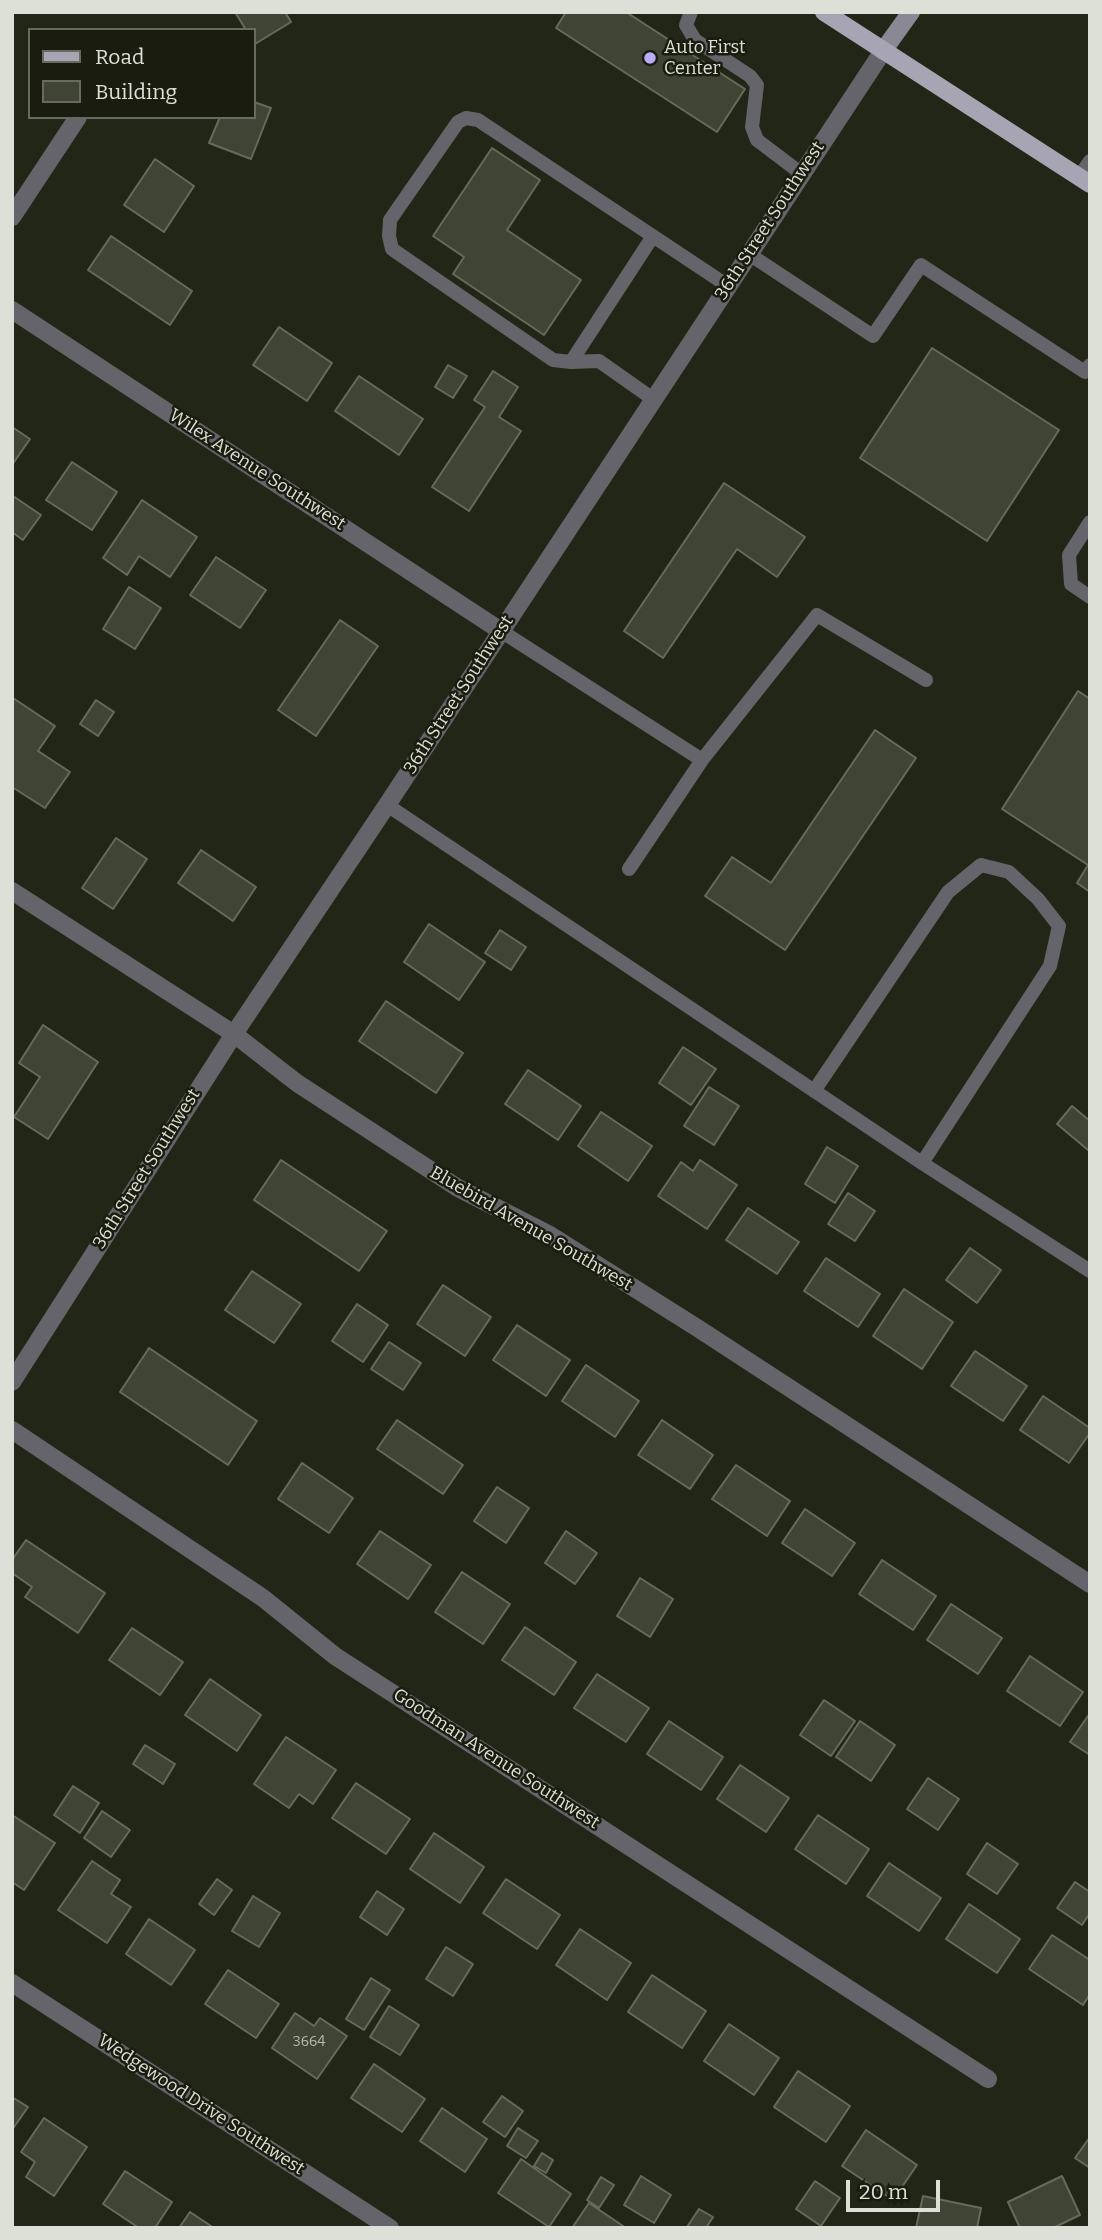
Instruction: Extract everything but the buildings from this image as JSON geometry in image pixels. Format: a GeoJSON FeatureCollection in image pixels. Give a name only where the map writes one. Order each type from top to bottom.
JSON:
{"type":"FeatureCollection","features":[{"type":"Feature","properties":{"kind":"main road"},"geometry":{"type":"LineString","coordinates":[[824,12],[1084,180]]}},
{"type":"Feature","properties":{"kind":"street","name":"36th Street Southwest"},"geometry":{"type":"LineString","coordinates":[[12,1382],[234,1034],[911,12]]}},
{"type":"Feature","properties":{"kind":"street"},"geometry":{"type":"LineString","coordinates":[[12,217],[77,119]]}},
{"type":"Feature","properties":{"kind":"street","name":"Wilex Avenue Southwest"},"geometry":{"type":"LineString","coordinates":[[12,310],[501,631]]}},
{"type":"Feature","properties":{"kind":"street","name":"Bluebird Avenue Southwest"},"geometry":{"type":"LineString","coordinates":[[12,891],[234,1034],[297,1083],[458,1188],[550,1235],[1090,1584]]}},
{"type":"Feature","properties":{"kind":"street","name":"Goodman Avenue Southwest"},"geometry":{"type":"LineString","coordinates":[[12,1430],[263,1598],[335,1656],[988,2079]]}},
{"type":"Feature","properties":{"kind":"street","name":"Wedgewood Drive Southwest"},"geometry":{"type":"LineString","coordinates":[[12,1983],[390,2228]]}},
{"type":"Feature","properties":{"kind":"lane"},"geometry":{"type":"LineString","coordinates":[[691,12],[686,25],[695,40],[750,76],[757,85],[751,127],[757,140],[802,174]]}},
{"type":"Feature","properties":{"kind":"lane"},"geometry":{"type":"LineString","coordinates":[[653,399],[599,361],[553,360],[392,249],[390,220],[458,122],[466,118],[478,120],[728,286]]}},
{"type":"Feature","properties":{"kind":"lane"},"geometry":{"type":"LineString","coordinates":[[1084,180],[1090,161]]}},
{"type":"Feature","properties":{"kind":"lane"},"geometry":{"type":"LineString","coordinates":[[571,362],[653,236]]}},
{"type":"Feature","properties":{"kind":"lane"},"geometry":{"type":"LineString","coordinates":[[749,254],[873,336],[921,265],[1085,372],[1090,365]]}},
{"type":"Feature","properties":{"kind":"lane"},"geometry":{"type":"LineString","coordinates":[[1090,522],[1069,555],[1071,584],[1090,597]]}},
{"type":"Feature","properties":{"kind":"lane"},"geometry":{"type":"LineString","coordinates":[[629,869],[702,760],[817,615],[926,681]]}},
{"type":"Feature","properties":{"kind":"lane"},"geometry":{"type":"LineString","coordinates":[[501,631],[702,760]]}},
{"type":"Feature","properties":{"kind":"lane"},"geometry":{"type":"LineString","coordinates":[[387,805],[922,1163],[1090,1271]]}},
{"type":"Feature","properties":{"kind":"lane"},"geometry":{"type":"LineString","coordinates":[[814,1091],[948,892],[981,864],[1010,872],[1038,899],[1059,926],[1050,966],[922,1163]]}},
{"type":"Feature","properties":{"kind":"place","name":"Auto First Center"},"geometry":{"type":"Point","coordinates":[650,58]}}]}
